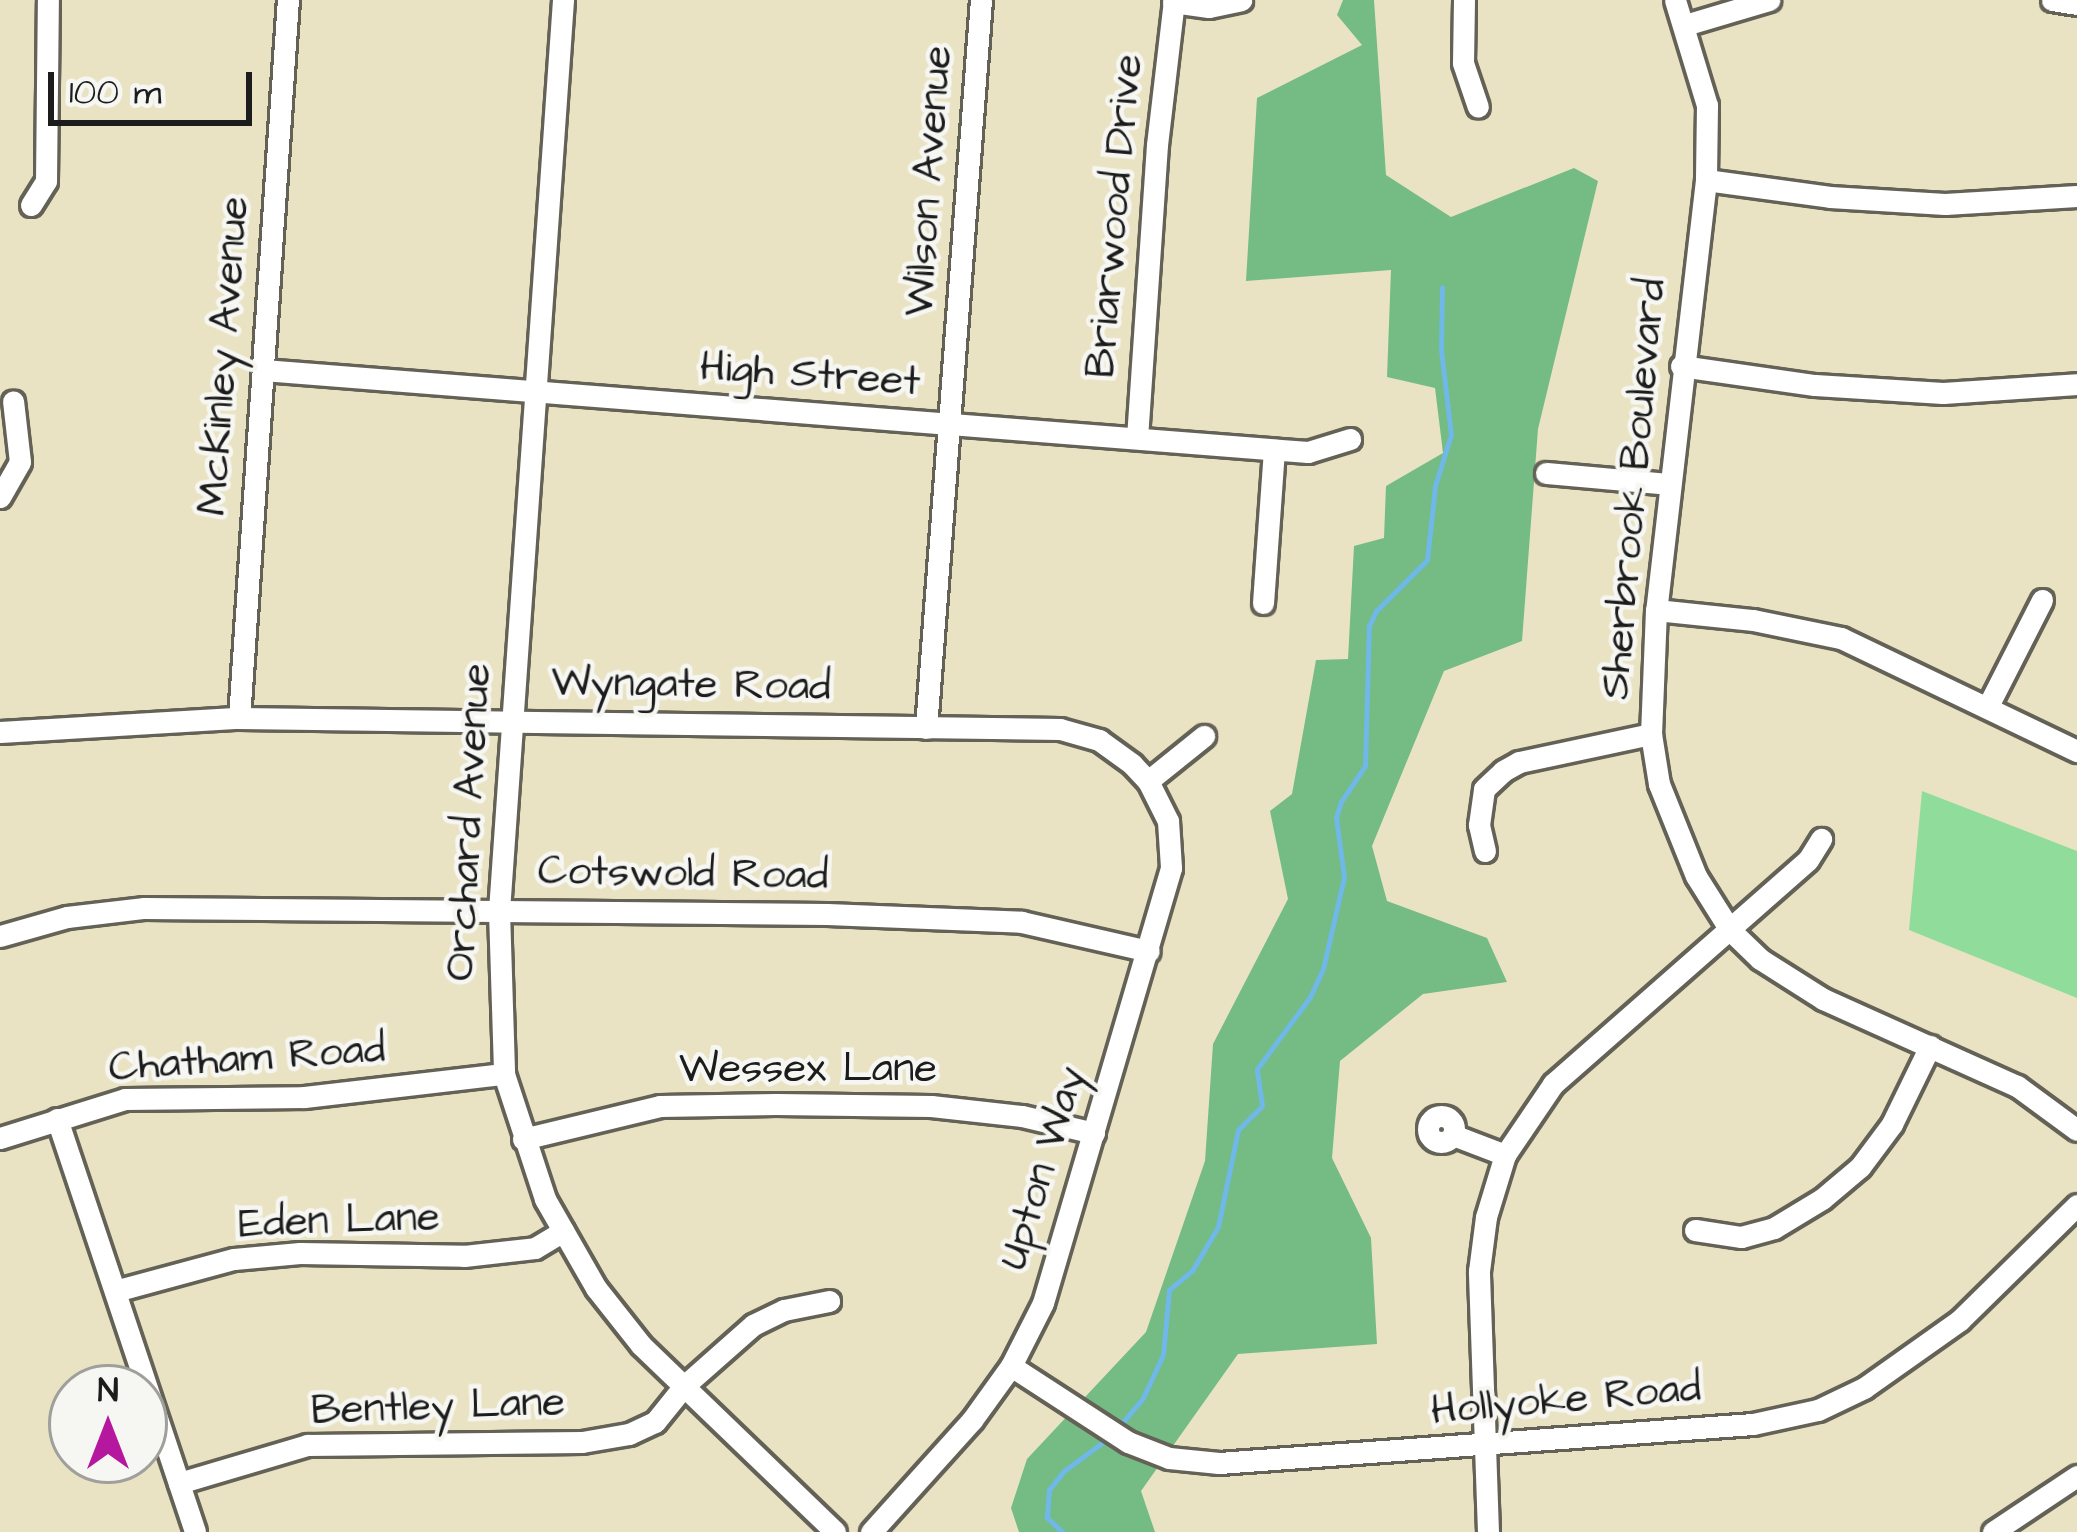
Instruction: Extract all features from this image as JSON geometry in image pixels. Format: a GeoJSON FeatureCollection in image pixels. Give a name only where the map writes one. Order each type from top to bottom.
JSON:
{"type":"FeatureCollection","features":[{"type":"Feature","properties":{"kind":"street"},"geometry":{"type":"LineString","coordinates":[[31,205],[46,181],[48,0]]}},
{"type":"Feature","properties":{"kind":"street","name":"McKinley Avenue"},"geometry":{"type":"LineString","coordinates":[[239,718],[288,0]]}},
{"type":"Feature","properties":{"kind":"street","name":"Orchard Avenue"},"geometry":{"type":"LineString","coordinates":[[563,0],[499,911],[504,1074],[523,1138],[563,1231],[596,1288],[641,1345],[835,1532]]}},
{"type":"Feature","properties":{"kind":"street","name":"Wilson Avenue"},"geometry":{"type":"LineString","coordinates":[[926,728],[981,0]]}},
{"type":"Feature","properties":{"kind":"street"},"geometry":{"type":"LineString","coordinates":[[1173,1],[1209,7],[1241,0]]}},
{"type":"Feature","properties":{"kind":"street"},"geometry":{"type":"LineString","coordinates":[[1464,0],[1463,63],[1478,107]]}},
{"type":"Feature","properties":{"kind":"street","name":"Sherbrook Boulevard"},"geometry":{"type":"LineString","coordinates":[[1676,0],[1707,105],[1706,180],[1656,610],[1651,734],[1659,784],[1696,876],[1730,931],[1760,959],[1823,998],[2018,1086],[2077,1130]]}},
{"type":"Feature","properties":{"kind":"street"},"geometry":{"type":"LineString","coordinates":[[1685,25],[1769,0]]}},
{"type":"Feature","properties":{"kind":"street"},"geometry":{"type":"LineString","coordinates":[[2051,0],[2077,4]]}},
{"type":"Feature","properties":{"kind":"street","name":"Briarwood Drive"},"geometry":{"type":"LineString","coordinates":[[1137,438],[1157,145],[1173,1]]}},
{"type":"Feature","properties":{"kind":"street"},"geometry":{"type":"LineString","coordinates":[[1706,180],[1830,197],[1945,204],[2077,196]]}},
{"type":"Feature","properties":{"kind":"street"},"geometry":{"type":"LineString","coordinates":[[1681,366],[1815,386],[1943,393],[2077,384]]}},
{"type":"Feature","properties":{"kind":"street","name":"High Street"},"geometry":{"type":"LineString","coordinates":[[262,370],[1308,452],[1350,439]]}},
{"type":"Feature","properties":{"kind":"street"},"geometry":{"type":"LineString","coordinates":[[0,497],[20,462],[13,401]]}},
{"type":"Feature","properties":{"kind":"street"},"geometry":{"type":"LineString","coordinates":[[1263,603],[1274,449]]}},
{"type":"Feature","properties":{"kind":"street"},"geometry":{"type":"LineString","coordinates":[[1546,473],[1669,484]]}},
{"type":"Feature","properties":{"kind":"street"},"geometry":{"type":"LineString","coordinates":[[1988,706],[2042,600]]}},
{"type":"Feature","properties":{"kind":"street"},"geometry":{"type":"LineString","coordinates":[[1656,610],[1753,620],[1841,638],[2077,751]]}},
{"type":"Feature","properties":{"kind":"street","name":"Wyngate Road"},"geometry":{"type":"LineString","coordinates":[[0,732],[239,718],[1081,733],[1112,748],[1148,781]]}},
{"type":"Feature","properties":{"kind":"street"},"geometry":{"type":"LineString","coordinates":[[1485,851],[1479,825],[1484,789],[1502,771],[1519,762],[1651,734]]}},
{"type":"Feature","properties":{"kind":"street"},"geometry":{"type":"LineString","coordinates":[[1148,781],[1204,736]]}},
{"type":"Feature","properties":{"kind":"street","name":"Upton Way"},"geometry":{"type":"LineString","coordinates":[[871,1532],[972,1420],[1011,1366],[1043,1303],[1149,951],[1172,848],[1168,821],[1148,781]]}},
{"type":"Feature","properties":{"kind":"street"},"geometry":{"type":"LineString","coordinates":[[1488,1532],[1479,1270],[1486,1217],[1505,1156],[1566,1070],[1730,931],[1808,860],[1821,839]]}},
{"type":"Feature","properties":{"kind":"street","name":"Cotswold Road"},"geometry":{"type":"LineString","coordinates":[[0,937],[67,917],[144,908],[499,911],[1022,922],[1149,951]]}},
{"type":"Feature","properties":{"kind":"street"},"geometry":{"type":"LineString","coordinates":[[1695,1230],[1741,1237],[1774,1228],[1822,1199],[1860,1167],[1892,1124],[1930,1046]]}},
{"type":"Feature","properties":{"kind":"street","name":"Chatham Road"},"geometry":{"type":"LineString","coordinates":[[0,1138],[125,1099],[304,1097],[504,1074]]}},
{"type":"Feature","properties":{"kind":"street","name":"Wessex Lane"},"geometry":{"type":"LineString","coordinates":[[523,1138],[660,1106],[776,1104],[931,1106],[1022,1116],[1094,1133]]}},
{"type":"Feature","properties":{"kind":"street"},"geometry":{"type":"LineString","coordinates":[[57,1119],[195,1532]]}},
{"type":"Feature","properties":{"kind":"street"},"geometry":{"type":"LineString","coordinates":[[1453,1135],[1505,1156]]}},
{"type":"Feature","properties":{"kind":"street","name":"Hollyoke Road"},"geometry":{"type":"LineString","coordinates":[[1011,1366],[1128,1442],[1169,1458],[1219,1462],[1482,1447],[1753,1424],[1818,1410],[1864,1388],[1960,1320],[2077,1205]]}},
{"type":"Feature","properties":{"kind":"street","name":"Eden Lane"},"geometry":{"type":"LineString","coordinates":[[116,1291],[234,1259],[299,1253],[464,1256],[535,1248],[563,1231]]}},
{"type":"Feature","properties":{"kind":"street","name":"Bentley Lane"},"geometry":{"type":"LineString","coordinates":[[179,1483],[307,1445],[582,1442],[629,1434],[655,1422],[684,1386],[753,1325],[784,1310],[829,1301]]}},
{"type":"Feature","properties":{"kind":"street"},"geometry":{"type":"LineString","coordinates":[[1993,1532],[2077,1476]]}},
{"type":"Feature","properties":{"kind":"green space"},"geometry":{"type":"Polygon","coordinates":[[[1343,0],[1374,0],[1386,175],[1451,217],[1574,168],[1598,181],[1538,429],[1522,641],[1444,671],[1372,846],[1387,901],[1487,938],[1507,982],[1423,994],[1340,1061],[1332,1158],[1371,1238],[1377,1344],[1238,1354],[1141,1491],[1155,1532],[1019,1532],[1011,1508],[1027,1459],[1146,1332],[1205,1161],[1213,1044],[1288,899],[1270,811],[1292,794],[1316,660],[1348,659],[1354,546],[1384,538],[1386,486],[1443,453],[1435,388],[1387,377],[1391,270],[1246,281],[1257,98],[1362,45],[1337,15],[1343,0]]]}},
{"type":"Feature","properties":{"kind":"green space"},"geometry":{"type":"Polygon","coordinates":[[[1922,791],[2077,851],[2077,998],[1909,930],[1922,791]]]}},
{"type":"Feature","properties":{"kind":"waterway"},"geometry":{"type":"LineString","coordinates":[[1118,1428],[1143,1398],[1163,1355],[1169,1290],[1192,1271],[1218,1227],[1238,1130],[1262,1106],[1257,1069],[1310,997],[1323,969],[1344,877],[1336,818],[1365,766],[1369,626],[1376,611],[1427,560],[1435,486],[1451,435],[1441,350],[1442,288]]}},
{"type":"Feature","properties":{"kind":"waterway"},"geometry":{"type":"LineString","coordinates":[[1062,1532],[1047,1518],[1049,1490],[1064,1471],[1110,1437]]}}]}
